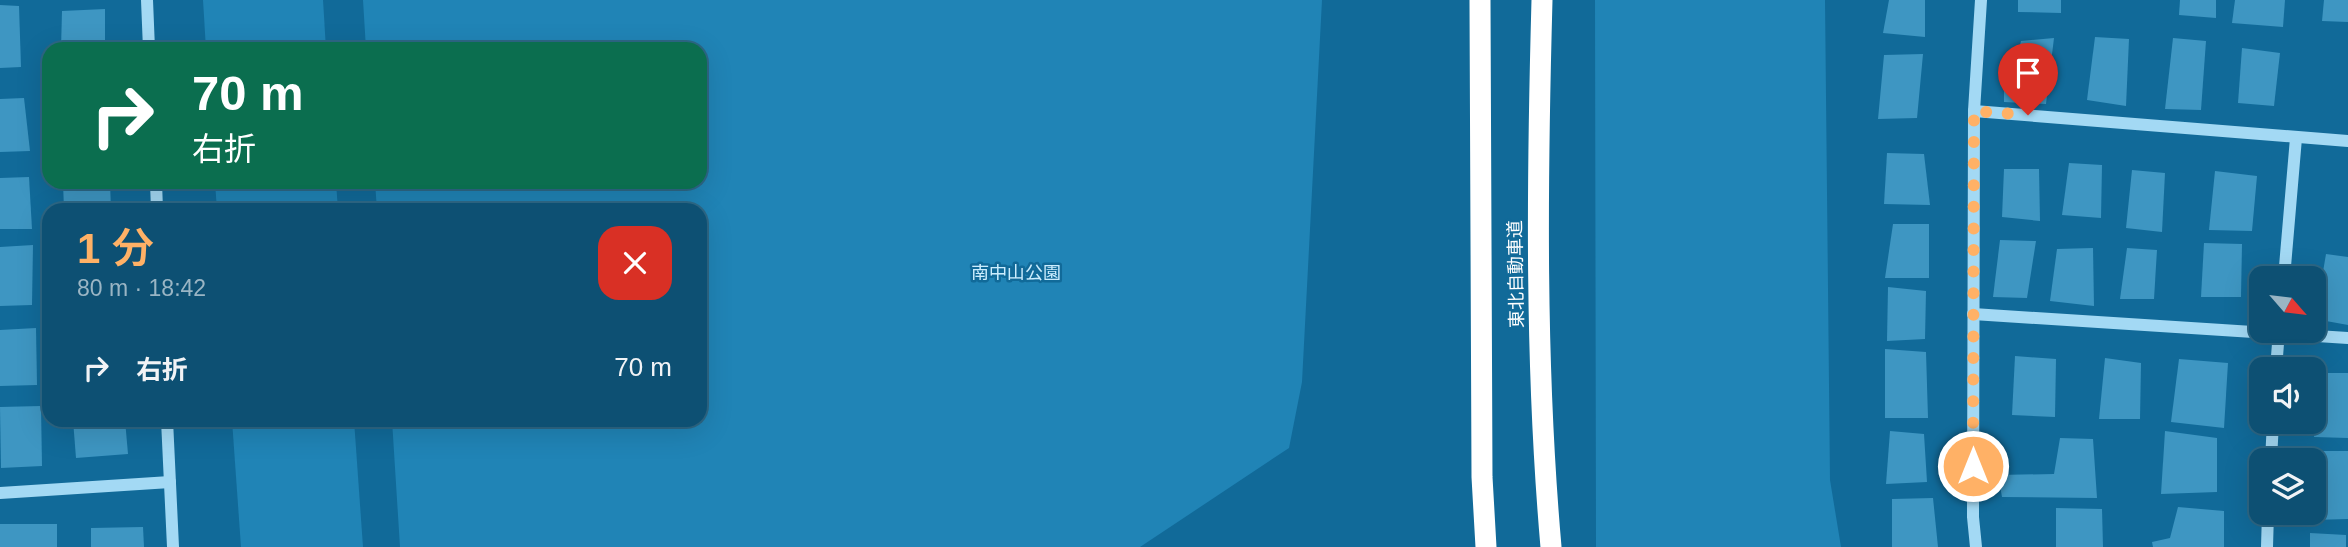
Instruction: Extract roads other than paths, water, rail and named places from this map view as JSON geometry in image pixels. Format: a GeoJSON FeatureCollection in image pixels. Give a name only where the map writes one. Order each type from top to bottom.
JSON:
{"type":"FeatureCollection","features":[{"type":"Feature","properties":{"kind":"highway","name":"東北自動車道"},"geometry":{"type":"LineString","coordinates":[[1480,0],[1482,463],[1486,547]]}},
{"type":"Feature","properties":{"kind":"highway","name":"東北自動車道"},"geometry":{"type":"LineString","coordinates":[[1542,0],[1538,239],[1542,444],[1550,547]]}},
{"type":"Feature","properties":{"kind":"street"},"geometry":{"type":"LineString","coordinates":[[147,0],[149,42]]}},
{"type":"Feature","properties":{"kind":"street"},"geometry":{"type":"LineString","coordinates":[[1976,547],[1973,517],[1974,111],[1981,0]]}},
{"type":"Feature","properties":{"kind":"street"},"geometry":{"type":"LineString","coordinates":[[1974,111],[2348,141]]}},
{"type":"Feature","properties":{"kind":"street"},"geometry":{"type":"LineString","coordinates":[[2285,266],[2296,138]]}},
{"type":"Feature","properties":{"kind":"street"},"geometry":{"type":"LineString","coordinates":[[1973,314],[2249,330]]}},
{"type":"Feature","properties":{"kind":"street"},"geometry":{"type":"LineString","coordinates":[[2326,336],[2348,338]]}},
{"type":"Feature","properties":{"kind":"street"},"geometry":{"type":"LineString","coordinates":[[167,427],[173,547]]}},
{"type":"Feature","properties":{"kind":"street"},"geometry":{"type":"LineString","coordinates":[[0,493],[170,482]]}},
{"type":"Feature","properties":{"kind":"street"},"geometry":{"type":"LineString","coordinates":[[2267,547],[2268,525]]}},
{"type":"Feature","properties":{"kind":"park label","name":"南中山公園"},"geometry":{"type":"Point","coordinates":[1016,273]}}]}
